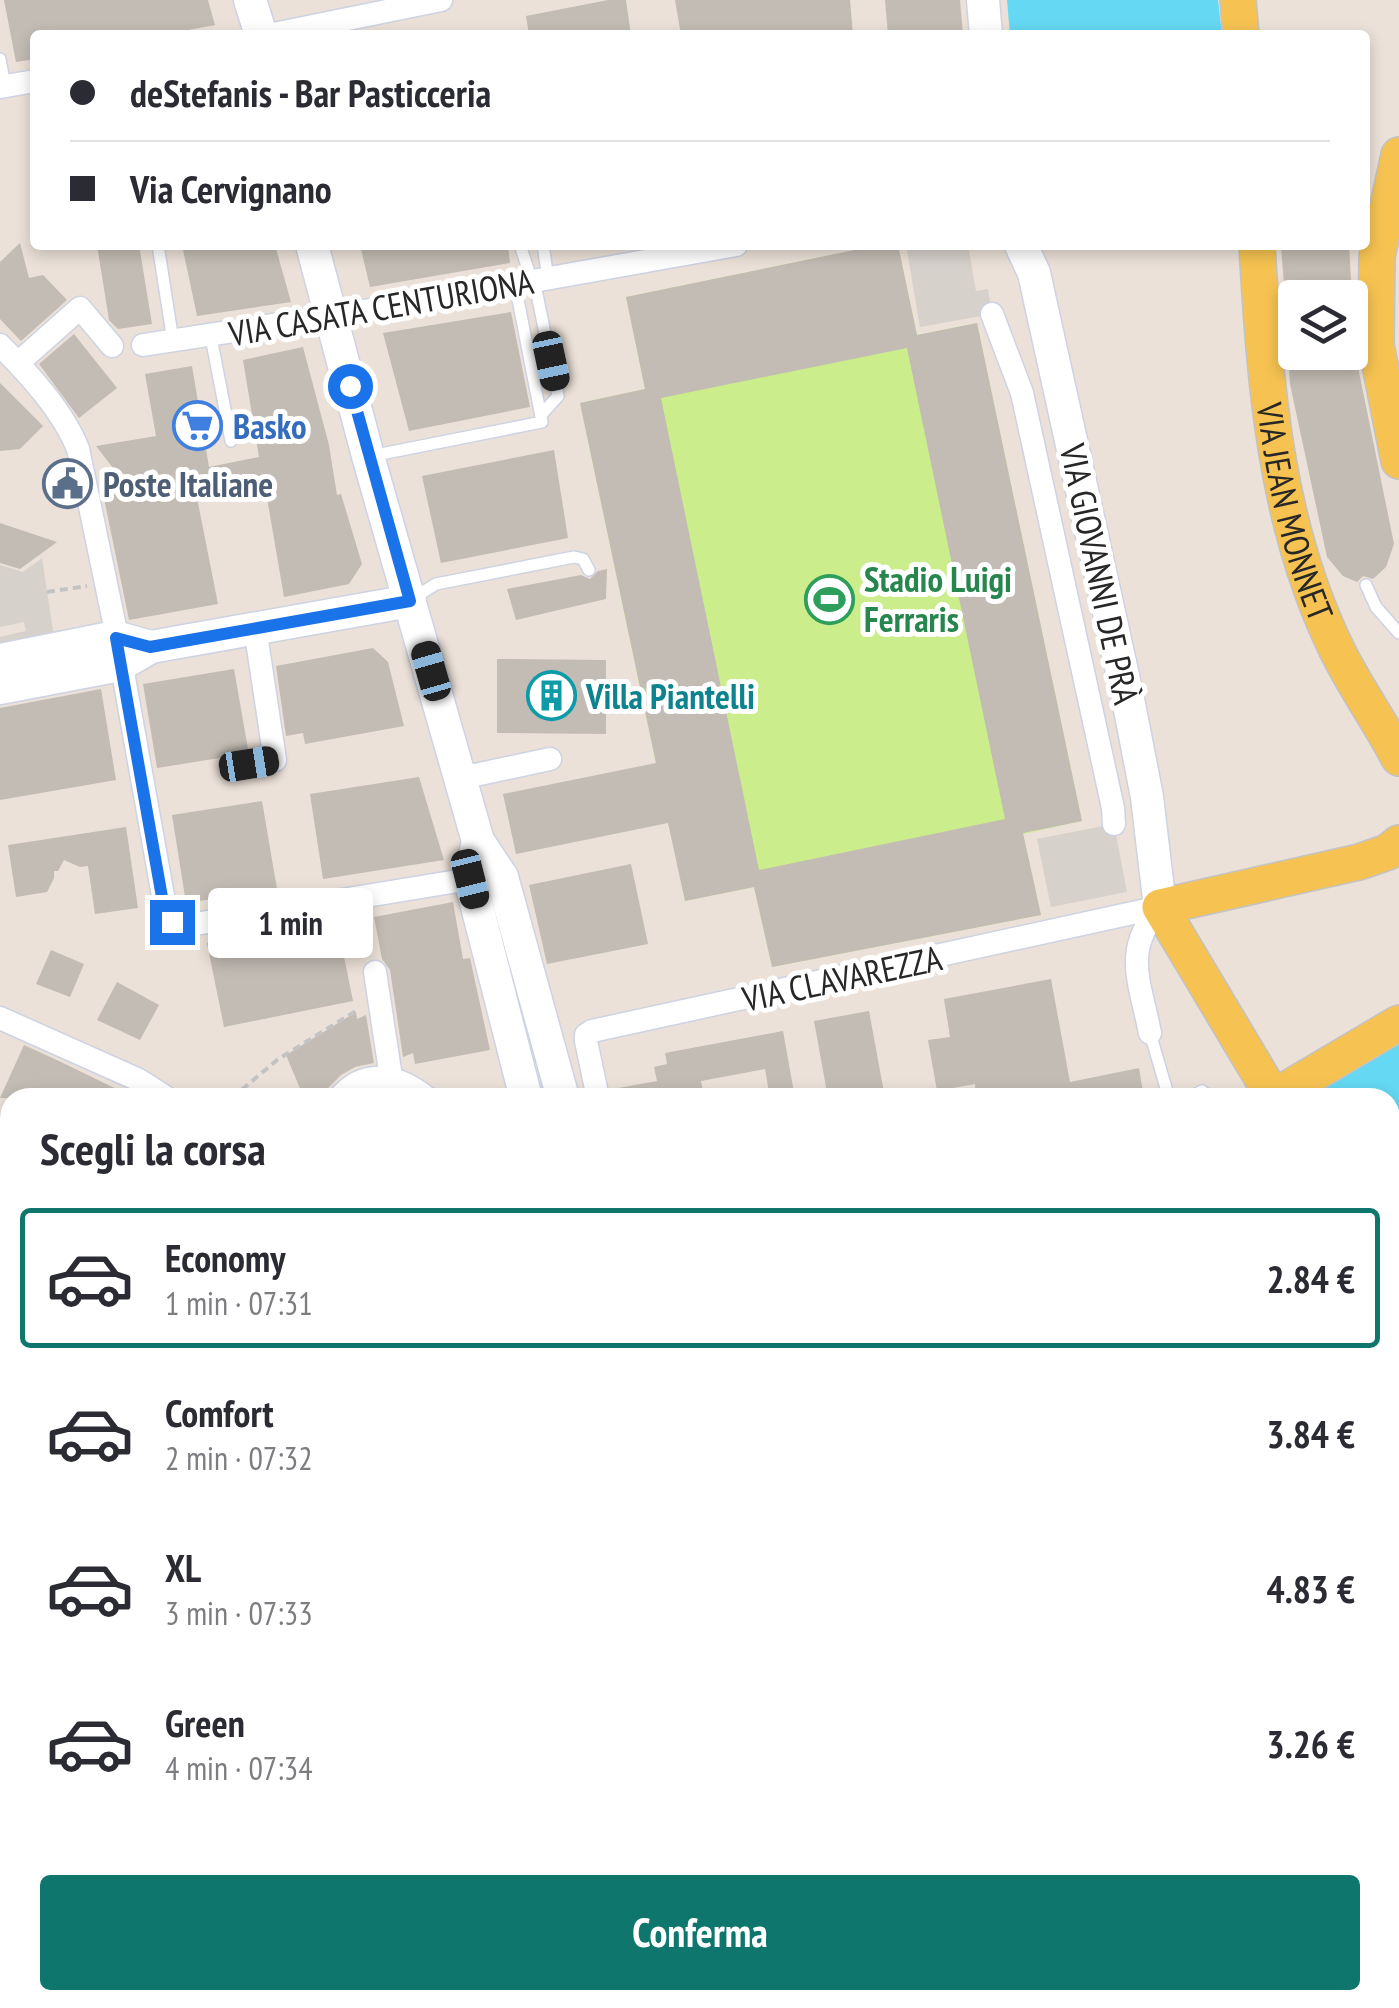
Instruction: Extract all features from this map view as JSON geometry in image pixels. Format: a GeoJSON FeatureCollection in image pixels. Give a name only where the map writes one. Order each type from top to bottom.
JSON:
{"type":"FeatureCollection","features":[{"type":"Feature","properties":{"kind":"main road"},"geometry":{"type":"LineString","coordinates":[[1238,0],[1241,30]]}},
{"type":"Feature","properties":{"kind":"main road"},"geometry":{"type":"LineString","coordinates":[[1399,155],[1377,256],[1399,461]]}},
{"type":"Feature","properties":{"kind":"main road","name":"VIA JEAN MONNET"},"geometry":{"type":"LineString","coordinates":[[1257,250],[1268,409],[1290,520],[1338,653],[1394,741]]}},
{"type":"Feature","properties":{"kind":"main road"},"geometry":{"type":"LineString","coordinates":[[1269,1088],[1160,907],[1360,862],[1388,852],[1399,843]]}},
{"type":"Feature","properties":{"kind":"main road"},"geometry":{"type":"LineString","coordinates":[[1289,1088],[1399,1024]]}},
{"type":"Feature","properties":{"kind":"street"},"geometry":{"type":"LineString","coordinates":[[250,0],[259,30]]}},
{"type":"Feature","properties":{"kind":"street"},"geometry":{"type":"LineString","coordinates":[[294,30],[441,0]]}},
{"type":"Feature","properties":{"kind":"street"},"geometry":{"type":"LineString","coordinates":[[982,0],[985,30]]}},
{"type":"Feature","properties":{"kind":"street"},"geometry":{"type":"LineString","coordinates":[[2,87],[30,81]]}},
{"type":"Feature","properties":{"kind":"street"},"geometry":{"type":"LineString","coordinates":[[313,250],[478,840],[502,877],[561,1088]]}},
{"type":"Feature","properties":{"kind":"street","name":"VIA GIOVANNI DE PRÀ"},"geometry":{"type":"LineString","coordinates":[[1023,250],[1034,273],[1128,694],[1147,797],[1160,907]]}},
{"type":"Feature","properties":{"kind":"street","name":"VIA CASATA CENTURIONA"},"geometry":{"type":"LineString","coordinates":[[143,345],[211,337],[532,281],[671,251]]}},
{"type":"Feature","properties":{"kind":"street"},"geometry":{"type":"LineString","coordinates":[[18,363],[80,308],[112,346]]}},
{"type":"Feature","properties":{"kind":"street"},"geometry":{"type":"LineString","coordinates":[[992,314],[1022,394],[1114,824]]}},
{"type":"Feature","properties":{"kind":"street"},"geometry":{"type":"LineString","coordinates":[[0,345],[71,432],[84,469],[167,918],[189,925],[470,879]]}},
{"type":"Feature","properties":{"kind":"street"},"geometry":{"type":"LineString","coordinates":[[0,660],[150,647],[410,601]]}},
{"type":"Feature","properties":{"kind":"street"},"geometry":{"type":"LineString","coordinates":[[249,764],[274,760],[255,628]]}},
{"type":"Feature","properties":{"kind":"street"},"geometry":{"type":"LineString","coordinates":[[0,688],[118,651]]}},
{"type":"Feature","properties":{"kind":"street"},"geometry":{"type":"LineString","coordinates":[[461,778],[550,759]]}},
{"type":"Feature","properties":{"kind":"street"},"geometry":{"type":"LineString","coordinates":[[478,840],[470,879],[523,1088]]}},
{"type":"Feature","properties":{"kind":"street"},"geometry":{"type":"LineString","coordinates":[[1150,1033],[1136,950],[1143,927],[1160,907]]}},
{"type":"Feature","properties":{"kind":"street","name":"VIA CLAVAREZZA"},"geometry":{"type":"LineString","coordinates":[[596,1088],[586,1041],[586,1035],[592,1031],[1160,907]]}},
{"type":"Feature","properties":{"kind":"street"},"geometry":{"type":"LineString","coordinates":[[375,972],[391,1077]]}},
{"type":"Feature","properties":{"kind":"street"},"geometry":{"type":"LineString","coordinates":[[0,1018],[151,1088]]}},
{"type":"Feature","properties":{"kind":"street"},"geometry":{"type":"LineString","coordinates":[[351,1088],[361,1080],[391,1077],[410,1088]]}},
{"type":"Feature","properties":{"kind":"lane"},"geometry":{"type":"LineString","coordinates":[[0,59],[2,87]]}},
{"type":"Feature","properties":{"kind":"lane"},"geometry":{"type":"LineString","coordinates":[[159,250],[173,341]]}},
{"type":"Feature","properties":{"kind":"lane"},"geometry":{"type":"LineString","coordinates":[[522,250],[558,396],[541,415]]}},
{"type":"Feature","properties":{"kind":"lane"},"geometry":{"type":"LineString","coordinates":[[368,456],[542,422],[532,281],[541,250]]}},
{"type":"Feature","properties":{"kind":"lane"},"geometry":{"type":"LineString","coordinates":[[211,337],[231,442]]}},
{"type":"Feature","properties":{"kind":"lane"},"geometry":{"type":"LineString","coordinates":[[410,601],[436,584],[574,557],[583,559],[589,570]]}},
{"type":"Feature","properties":{"kind":"lane"},"geometry":{"type":"LineString","coordinates":[[1366,584],[1376,607],[1399,633]]}},
{"type":"Feature","properties":{"kind":"lane"},"geometry":{"type":"LineString","coordinates":[[1150,1033],[1166,1088]]}},
{"type":"Feature","properties":{"kind":"path"},"geometry":{"type":"LineString","coordinates":[[47,592],[106,582]]}},
{"type":"Feature","properties":{"kind":"path"},"geometry":{"type":"LineString","coordinates":[[362,895],[375,972]]}},
{"type":"Feature","properties":{"kind":"path"},"geometry":{"type":"LineString","coordinates":[[244,1088],[277,1060],[379,997]]}},
{"type":"Feature","properties":{"kind":"green space","name":"Stadio Luigi Ferraris"},"geometry":{"type":"Polygon","coordinates":[[[855,250],[899,250],[917,335],[977,323],[1082,821],[1023,834],[1041,915],[772,967],[754,887],[685,901],[580,403],[645,389],[626,297],[855,250]]]}},
{"type":"Feature","properties":{"kind":"shaded area"},"geometry":{"type":"Polygon","coordinates":[[[907,250],[969,250],[976,291],[988,289],[992,314],[920,327],[907,250]]]}},
{"type":"Feature","properties":{"kind":"shaded area"},"geometry":{"type":"Polygon","coordinates":[[[42,558],[54,637],[0,650],[0,637],[26,631],[24,622],[0,627],[0,565],[23,572],[42,558]]]}},
{"type":"Feature","properties":{"kind":"shaded area"},"geometry":{"type":"Polygon","coordinates":[[[1114,824],[1127,892],[1051,907],[1037,839],[1114,824]]]}},
{"type":"Feature","properties":{"kind":"water"},"geometry":{"type":"Polygon","coordinates":[[[1007,0],[1218,0],[1221,30],[1010,30],[1007,0]]]}},
{"type":"Feature","properties":{"kind":"water"},"geometry":{"type":"Polygon","coordinates":[[[1399,1042],[1399,1088],[1324,1088],[1399,1042]]]}},
{"type":"Feature","properties":{"kind":"building"},"geometry":{"type":"Polygon","coordinates":[[[4,0],[208,0],[215,25],[188,30],[30,30],[30,60],[16,62],[4,0]]]}},
{"type":"Feature","properties":{"kind":"building"},"geometry":{"type":"Polygon","coordinates":[[[626,0],[630,30],[528,30],[526,16],[626,0]]]}},
{"type":"Feature","properties":{"kind":"building"},"geometry":{"type":"Polygon","coordinates":[[[675,0],[850,0],[853,30],[680,30],[675,0]]]}},
{"type":"Feature","properties":{"kind":"building"},"geometry":{"type":"Polygon","coordinates":[[[885,0],[960,0],[963,30],[888,30],[885,0]]]}},
{"type":"Feature","properties":{"kind":"building"},"geometry":{"type":"Polygon","coordinates":[[[20,243],[29,278],[43,275],[67,300],[21,341],[0,319],[0,262],[20,243]]]}},
{"type":"Feature","properties":{"kind":"building"},"geometry":{"type":"Polygon","coordinates":[[[98,250],[140,250],[152,324],[118,329],[109,320],[98,250]]]}},
{"type":"Feature","properties":{"kind":"building"},"geometry":{"type":"Polygon","coordinates":[[[183,250],[276,250],[291,302],[197,316],[183,250]]]}},
{"type":"Feature","properties":{"kind":"building"},"geometry":{"type":"Polygon","coordinates":[[[361,250],[509,250],[510,263],[370,287],[361,250]]]}},
{"type":"Feature","properties":{"kind":"building"},"geometry":{"type":"Polygon","coordinates":[[[855,250],[899,250],[917,335],[977,323],[1082,821],[1023,833],[1041,915],[772,967],[754,887],[685,901],[668,823],[516,854],[503,794],[656,763],[580,403],[645,389],[626,297],[855,250]],[[907,348],[661,398],[759,870],[1005,819],[907,348]]]}},
{"type":"Feature","properties":{"kind":"building"},"geometry":{"type":"Polygon","coordinates":[[[1281,250],[1349,250],[1351,280],[1284,280],[1281,250]]]}},
{"type":"Feature","properties":{"kind":"building"},"geometry":{"type":"Polygon","coordinates":[[[511,312],[530,407],[409,431],[383,333],[511,312]]]}},
{"type":"Feature","properties":{"kind":"building"},"geometry":{"type":"Polygon","coordinates":[[[74,334],[117,388],[79,418],[39,364],[74,334]]]}},
{"type":"Feature","properties":{"kind":"building"},"geometry":{"type":"Polygon","coordinates":[[[303,347],[329,445],[337,495],[341,494],[362,564],[349,584],[284,597],[265,486],[197,498],[218,604],[129,620],[100,479],[113,468],[96,446],[156,436],[145,374],[192,366],[209,467],[259,457],[243,360],[303,347]]]}},
{"type":"Feature","properties":{"kind":"building"},"geometry":{"type":"Polygon","coordinates":[[[1289,370],[1359,370],[1394,544],[1386,567],[1373,579],[1363,576],[1357,582],[1343,576],[1327,557],[1289,370]]]}},
{"type":"Feature","properties":{"kind":"building"},"geometry":{"type":"Polygon","coordinates":[[[0,383],[43,426],[20,449],[0,451],[0,383]]]}},
{"type":"Feature","properties":{"kind":"building"},"geometry":{"type":"Polygon","coordinates":[[[554,450],[568,538],[441,563],[422,476],[554,450]]]}},
{"type":"Feature","properties":{"kind":"building"},"geometry":{"type":"Polygon","coordinates":[[[0,523],[57,542],[20,569],[0,563],[0,523]]]}},
{"type":"Feature","properties":{"kind":"building"},"geometry":{"type":"Polygon","coordinates":[[[607,569],[606,599],[516,620],[507,589],[581,575],[590,579],[607,569]]]}},
{"type":"Feature","properties":{"kind":"building"},"geometry":{"type":"Polygon","coordinates":[[[373,648],[388,662],[404,726],[305,744],[303,733],[286,736],[276,666],[373,648]]]}},
{"type":"Feature","properties":{"kind":"building","name":"Villa Piantelli"},"geometry":{"type":"Polygon","coordinates":[[[497,659],[606,660],[606,734],[497,733],[497,659]]]}},
{"type":"Feature","properties":{"kind":"building"},"geometry":{"type":"Polygon","coordinates":[[[234,669],[248,749],[238,755],[157,768],[143,684],[234,669]]]}},
{"type":"Feature","properties":{"kind":"building"},"geometry":{"type":"Polygon","coordinates":[[[101,689],[116,780],[0,800],[0,708],[101,689]]]}},
{"type":"Feature","properties":{"kind":"building"},"geometry":{"type":"Polygon","coordinates":[[[419,777],[444,860],[323,879],[310,794],[419,777]]]}},
{"type":"Feature","properties":{"kind":"building"},"geometry":{"type":"Polygon","coordinates":[[[262,801],[277,889],[186,903],[172,815],[262,801]]]}},
{"type":"Feature","properties":{"kind":"building"},"geometry":{"type":"Polygon","coordinates":[[[126,827],[138,908],[95,914],[88,866],[64,860],[54,871],[47,892],[16,897],[8,845],[126,827]]]}},
{"type":"Feature","properties":{"kind":"building"},"geometry":{"type":"Polygon","coordinates":[[[631,864],[648,944],[547,964],[529,885],[631,864]]]}},
{"type":"Feature","properties":{"kind":"building"},"geometry":{"type":"Polygon","coordinates":[[[453,902],[463,959],[470,958],[490,1050],[415,1064],[413,1053],[403,1057],[390,970],[382,959],[374,917],[453,902]]]}},
{"type":"Feature","properties":{"kind":"building"},"geometry":{"type":"Polygon","coordinates":[[[336,917],[353,1001],[224,1027],[207,943],[336,917]]]}},
{"type":"Feature","properties":{"kind":"building"},"geometry":{"type":"Polygon","coordinates":[[[51,950],[84,964],[70,997],[36,984],[51,950]]]}},
{"type":"Feature","properties":{"kind":"building"},"geometry":{"type":"Polygon","coordinates":[[[1051,979],[1070,1082],[1139,1068],[1142,1088],[975,1088],[975,1084],[936,1088],[928,1040],[950,1037],[944,999],[1051,979]]]}},
{"type":"Feature","properties":{"kind":"building"},"geometry":{"type":"Polygon","coordinates":[[[117,982],[159,1005],[140,1040],[97,1020],[117,982]]]}},
{"type":"Feature","properties":{"kind":"building"},"geometry":{"type":"Polygon","coordinates":[[[869,1011],[883,1088],[826,1088],[814,1021],[869,1011]]]}},
{"type":"Feature","properties":{"kind":"building"},"geometry":{"type":"Polygon","coordinates":[[[356,1012],[357,1019],[366,1015],[374,1063],[355,1067],[328,1088],[300,1088],[286,1055],[356,1012]]]}},
{"type":"Feature","properties":{"kind":"building"},"geometry":{"type":"Polygon","coordinates":[[[783,1031],[793,1088],[768,1088],[765,1069],[701,1081],[702,1088],[618,1088],[657,1081],[654,1067],[667,1064],[665,1053],[783,1031]]]}},
{"type":"Feature","properties":{"kind":"building"},"geometry":{"type":"Polygon","coordinates":[[[24,1045],[114,1088],[5,1088],[24,1045]]]}},
{"type":"Feature","properties":{"kind":"place","name":"Basko"},"geometry":{"type":"Point","coordinates":[198,426]}},
{"type":"Feature","properties":{"kind":"place","name":"Poste Italiane"},"geometry":{"type":"Point","coordinates":[68,484]}},
{"type":"Feature","properties":{"kind":"place","name":"Stadio Luigi Ferraris"},"geometry":{"type":"Point","coordinates":[829,599]}},
{"type":"Feature","properties":{"kind":"place","name":"Villa Piantelli"},"geometry":{"type":"Point","coordinates":[551,696]}},
{"type":"Feature","properties":{"kind":"route"},"geometry":{"type":"LineString","coordinates":[[172,922],[165,914],[116,638],[150,647],[410,601],[350,386]]}}]}
